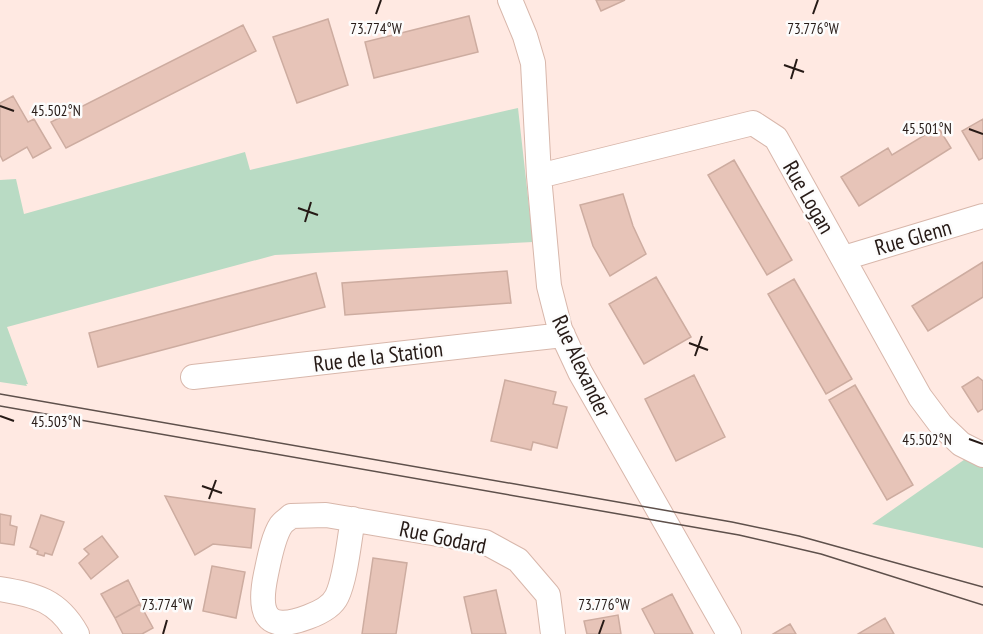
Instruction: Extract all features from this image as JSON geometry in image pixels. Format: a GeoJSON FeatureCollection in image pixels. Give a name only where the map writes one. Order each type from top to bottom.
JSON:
{"type":"FeatureCollection","features":[{"type":"Feature","properties":{"kind":"street","name":"Rue Alexander"},"geometry":{"type":"LineString","coordinates":[[510,0],[533,63],[539,176],[549,286],[563,335],[580,372],[729,634]]}},
{"type":"Feature","properties":{"kind":"street","name":"Rue Logan"},"geometry":{"type":"LineString","coordinates":[[539,176],[753,123],[776,138],[920,397],[941,424],[961,444],[983,455]]}},
{"type":"Feature","properties":{"kind":"street","name":"Rue Glenn"},"geometry":{"type":"LineString","coordinates":[[844,258],[983,216]]}},
{"type":"Feature","properties":{"kind":"street","name":"Rue de la Station"},"geometry":{"type":"LineString","coordinates":[[193,377],[563,335]]}},
{"type":"Feature","properties":{"kind":"street","name":"Rue Godard"},"geometry":{"type":"LineString","coordinates":[[353,519],[341,583],[332,604],[320,613],[295,622],[282,623],[272,619],[264,612],[262,603],[271,554],[280,525],[291,516],[327,514],[485,542],[518,560],[548,595],[553,634]]}},
{"type":"Feature","properties":{"kind":"street"},"geometry":{"type":"LineString","coordinates":[[0,589],[31,594],[54,604],[70,621],[77,634]]}},
{"type":"Feature","properties":{"kind":"green space"},"geometry":{"type":"Polygon","coordinates":[[[518,108],[533,242],[275,255],[7,327],[28,384],[27,386],[0,382],[0,180],[16,179],[24,214],[245,152],[250,170],[518,108]]]}},
{"type":"Feature","properties":{"kind":"green space"},"geometry":{"type":"Polygon","coordinates":[[[971,455],[983,463],[983,548],[872,524],[971,455]]]}},
{"type":"Feature","properties":{"kind":"building"},"geometry":{"type":"Polygon","coordinates":[[[596,0],[625,0],[601,11],[596,0]]]}},
{"type":"Feature","properties":{"kind":"building"},"geometry":{"type":"Polygon","coordinates":[[[469,16],[478,52],[374,78],[365,42],[469,16]]]}},
{"type":"Feature","properties":{"kind":"building"},"geometry":{"type":"Polygon","coordinates":[[[328,19],[348,85],[297,103],[273,37],[328,19]]]}},
{"type":"Feature","properties":{"kind":"building"},"geometry":{"type":"Polygon","coordinates":[[[243,25],[256,51],[66,148],[51,122],[243,25]]]}},
{"type":"Feature","properties":{"kind":"building"},"geometry":{"type":"Polygon","coordinates":[[[13,96],[28,122],[34,119],[51,148],[33,158],[27,147],[3,161],[0,155],[0,103],[13,96]]]}},
{"type":"Feature","properties":{"kind":"building"},"geometry":{"type":"Polygon","coordinates":[[[983,119],[983,158],[979,160],[962,131],[983,119]]]}},
{"type":"Feature","properties":{"kind":"building"},"geometry":{"type":"Polygon","coordinates":[[[938,127],[951,148],[859,206],[841,177],[888,148],[892,155],[938,127]]]}},
{"type":"Feature","properties":{"kind":"building"},"geometry":{"type":"Polygon","coordinates":[[[734,160],[792,260],[767,275],[708,175],[734,160]]]}},
{"type":"Feature","properties":{"kind":"building"},"geometry":{"type":"Polygon","coordinates":[[[623,194],[633,226],[646,254],[610,276],[593,246],[580,205],[623,194]]]}},
{"type":"Feature","properties":{"kind":"building"},"geometry":{"type":"Polygon","coordinates":[[[983,262],[983,297],[928,331],[912,306],[983,262]]]}},
{"type":"Feature","properties":{"kind":"building"},"geometry":{"type":"Polygon","coordinates":[[[507,271],[511,303],[345,315],[342,283],[507,271]]]}},
{"type":"Feature","properties":{"kind":"building"},"geometry":{"type":"Polygon","coordinates":[[[316,273],[325,307],[98,367],[89,333],[316,273]]]}},
{"type":"Feature","properties":{"kind":"building"},"geometry":{"type":"Polygon","coordinates":[[[656,277],[691,337],[644,364],[609,304],[656,277]]]}},
{"type":"Feature","properties":{"kind":"building"},"geometry":{"type":"Polygon","coordinates":[[[794,279],[852,379],[826,394],[768,294],[794,279]]]}},
{"type":"Feature","properties":{"kind":"building"},"geometry":{"type":"Polygon","coordinates":[[[694,375],[725,437],[676,461],[645,399],[694,375]]]}},
{"type":"Feature","properties":{"kind":"building"},"geometry":{"type":"Polygon","coordinates":[[[978,377],[983,381],[983,409],[978,412],[962,387],[978,377]]]}},
{"type":"Feature","properties":{"kind":"building"},"geometry":{"type":"Polygon","coordinates":[[[505,380],[556,392],[553,404],[567,407],[557,448],[533,442],[531,450],[491,441],[505,380]]]}},
{"type":"Feature","properties":{"kind":"building"},"geometry":{"type":"Polygon","coordinates":[[[855,385],[913,485],[887,500],[829,400],[855,385]]]}},
{"type":"Feature","properties":{"kind":"building"},"geometry":{"type":"Polygon","coordinates":[[[165,496],[255,509],[251,548],[213,544],[195,555],[165,496]]]}},
{"type":"Feature","properties":{"kind":"building"},"geometry":{"type":"Polygon","coordinates":[[[0,514],[11,516],[10,525],[17,527],[14,545],[0,543],[0,514]]]}},
{"type":"Feature","properties":{"kind":"building"},"geometry":{"type":"Polygon","coordinates":[[[41,515],[64,522],[52,555],[37,554],[38,551],[30,547],[41,515]]]}},
{"type":"Feature","properties":{"kind":"building"},"geometry":{"type":"Polygon","coordinates":[[[102,536],[118,557],[91,579],[79,563],[89,554],[84,549],[102,536]]]}},
{"type":"Feature","properties":{"kind":"building"},"geometry":{"type":"Polygon","coordinates":[[[373,558],[407,563],[396,634],[362,634],[373,558]]]}},
{"type":"Feature","properties":{"kind":"building"},"geometry":{"type":"Polygon","coordinates":[[[212,566],[245,572],[236,618],[203,611],[212,566]]]}},
{"type":"Feature","properties":{"kind":"building"},"geometry":{"type":"Polygon","coordinates":[[[128,580],[140,604],[115,618],[101,594],[128,580]]]}},
{"type":"Feature","properties":{"kind":"building"},"geometry":{"type":"Polygon","coordinates":[[[496,590],[506,634],[472,634],[464,597],[496,590]]]}},
{"type":"Feature","properties":{"kind":"building"},"geometry":{"type":"Polygon","coordinates":[[[672,594],[693,634],[655,634],[642,609],[672,594]]]}},
{"type":"Feature","properties":{"kind":"building"},"geometry":{"type":"Polygon","coordinates":[[[140,604],[153,628],[142,634],[123,634],[115,618],[140,604]]]}},
{"type":"Feature","properties":{"kind":"building"},"geometry":{"type":"Polygon","coordinates":[[[618,615],[621,634],[587,634],[584,621],[618,615]]]}},
{"type":"Feature","properties":{"kind":"building"},"geometry":{"type":"Polygon","coordinates":[[[885,618],[894,634],[858,634],[885,618]]]}},
{"type":"Feature","properties":{"kind":"building"},"geometry":{"type":"Polygon","coordinates":[[[790,624],[796,634],[773,634],[790,624]]]}},
{"type":"Feature","properties":{"kind":"tram line"},"geometry":{"type":"LineString","coordinates":[[0,394],[732,522],[799,536],[983,587]]}},
{"type":"Feature","properties":{"kind":"tram line"},"geometry":{"type":"LineString","coordinates":[[0,406],[739,535],[821,554],[983,605]]}}]}
